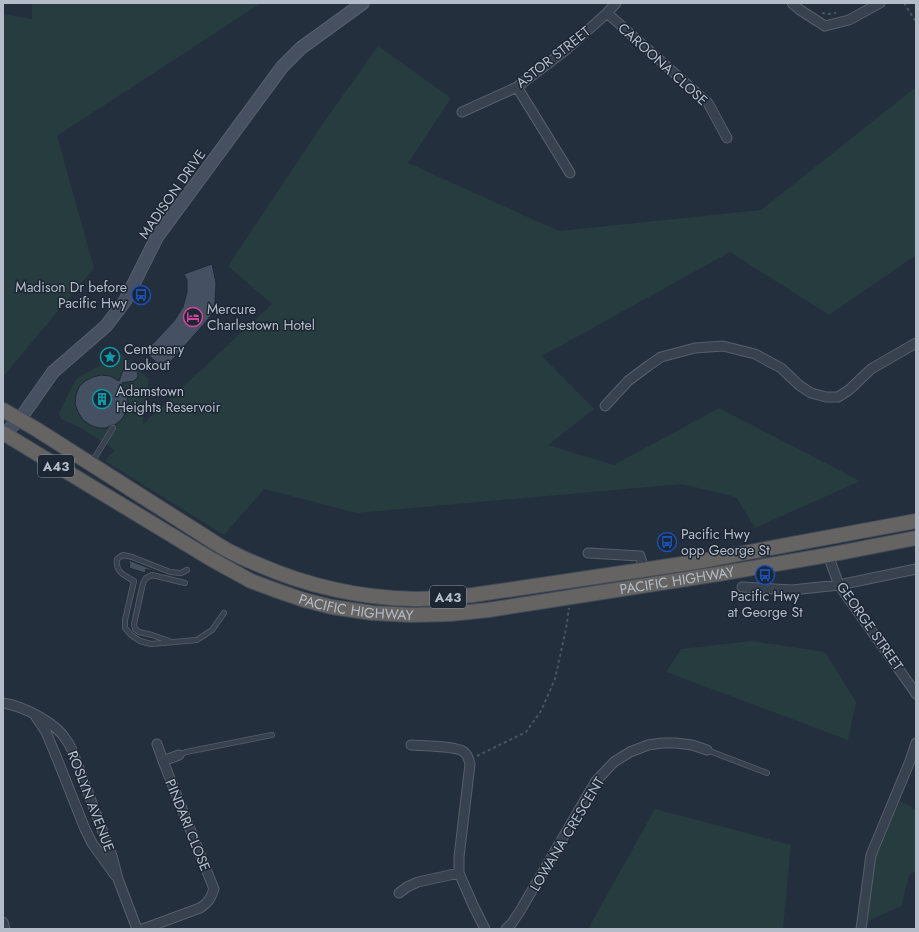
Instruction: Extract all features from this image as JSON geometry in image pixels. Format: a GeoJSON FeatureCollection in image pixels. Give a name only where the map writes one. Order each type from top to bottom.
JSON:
{"type":"FeatureCollection","features":[{"type":"Feature","properties":{"kind":"highway","name":"PACIFIC HIGHWAY"},"geometry":{"type":"LineString","coordinates":[[3,410],[20,419],[236,555],[278,573],[302,581],[362,595],[415,599],[445,598],[696,562],[916,521]]}},
{"type":"Feature","properties":{"kind":"highway","name":"PACIFIC HIGHWAY"},"geometry":{"type":"LineString","coordinates":[[4,434],[211,559],[251,581],[304,600],[332,607],[373,613],[411,615],[450,614],[488,610],[681,580],[828,555],[916,538]]}},
{"type":"Feature","properties":{"kind":"main road","name":"MADISON DRIVE"},"geometry":{"type":"LineString","coordinates":[[4,434],[20,419],[53,372],[106,326],[125,302],[157,237],[282,67],[301,48],[363,3]]}},
{"type":"Feature","properties":{"kind":"street","name":"ASTOR STREET"},"geometry":{"type":"LineString","coordinates":[[462,112],[517,87],[567,49],[607,14],[616,3]]}},
{"type":"Feature","properties":{"kind":"street"},"geometry":{"type":"LineString","coordinates":[[792,3],[825,26],[848,20],[880,3]]}},
{"type":"Feature","properties":{"kind":"street","name":"CAROONA CLOSE"},"geometry":{"type":"LineString","coordinates":[[607,14],[708,103],[727,138]]}},
{"type":"Feature","properties":{"kind":"street"},"geometry":{"type":"LineString","coordinates":[[517,87],[570,173]]}},
{"type":"Feature","properties":{"kind":"street"},"geometry":{"type":"LineString","coordinates":[[605,406],[628,381],[660,358],[695,348],[723,346],[755,354],[781,368],[800,385],[812,393],[826,397],[838,397],[849,390],[871,369],[916,343]]}},
{"type":"Feature","properties":{"kind":"street","name":"PACIFIC HIGHWAY"},"geometry":{"type":"LineString","coordinates":[[588,553],[640,556],[644,569]]}},
{"type":"Feature","properties":{"kind":"street","name":"GEORGE STREET"},"geometry":{"type":"LineString","coordinates":[[828,555],[839,586],[916,694]]}},
{"type":"Feature","properties":{"kind":"street","name":"PACIFIC HIGHWAY"},"geometry":{"type":"LineString","coordinates":[[742,586],[792,590],[839,586],[916,569]]}},
{"type":"Feature","properties":{"kind":"street","name":"ROSLYN AVENUE"},"geometry":{"type":"LineString","coordinates":[[3,701],[56,727],[67,740],[112,856],[118,879],[137,929]]}},
{"type":"Feature","properties":{"kind":"street","name":"ROSLYN AVENUE"},"geometry":{"type":"LineString","coordinates":[[34,715],[46,732],[92,843],[118,879]]}},
{"type":"Feature","properties":{"kind":"street","name":"LOWANA CRESCENT"},"geometry":{"type":"LineString","coordinates":[[506,929],[520,911],[596,780],[614,762],[630,752],[642,747],[662,743],[692,745],[707,750]]}},
{"type":"Feature","properties":{"kind":"street"},"geometry":{"type":"LineString","coordinates":[[861,929],[871,855],[916,743]]}},
{"type":"Feature","properties":{"kind":"street","name":"PINDARI CLOSE"},"geometry":{"type":"LineString","coordinates":[[143,929],[200,908],[209,901],[214,889],[157,744]]}},
{"type":"Feature","properties":{"kind":"street"},"geometry":{"type":"LineString","coordinates":[[411,745],[453,748],[466,756],[470,764],[459,857],[459,872],[485,929]]}},
{"type":"Feature","properties":{"kind":"street","name":"PINDARI CLOSE"},"geometry":{"type":"LineString","coordinates":[[163,761],[179,755]]}},
{"type":"Feature","properties":{"kind":"street"},"geometry":{"type":"LineString","coordinates":[[399,893],[418,882],[459,872]]}},
{"type":"Feature","properties":{"kind":"street"},"geometry":{"type":"LineString","coordinates":[[3,922],[5,929]]}},
{"type":"Feature","properties":{"kind":"lane"},"geometry":{"type":"LineString","coordinates":[[91,464],[113,428]]}},
{"type":"Feature","properties":{"kind":"lane"},"geometry":{"type":"LineString","coordinates":[[187,570],[182,573],[170,572],[123,555],[117,559],[116,565],[119,571],[134,581],[125,620],[125,628],[131,635],[140,641],[151,644],[197,640],[212,630],[224,613]]}},
{"type":"Feature","properties":{"kind":"lane"},"geometry":{"type":"LineString","coordinates":[[171,642],[139,632],[135,629],[134,624],[143,584],[146,578],[152,575],[186,583]]}},
{"type":"Feature","properties":{"kind":"lane"},"geometry":{"type":"LineString","coordinates":[[179,755],[186,752],[272,735]]}},
{"type":"Feature","properties":{"kind":"lane"},"geometry":{"type":"LineString","coordinates":[[707,750],[767,773]]}},
{"type":"Feature","properties":{"kind":"path"},"geometry":{"type":"LineString","coordinates":[[904,3],[916,22]]}},
{"type":"Feature","properties":{"kind":"path"},"geometry":{"type":"LineString","coordinates":[[820,12],[828,14],[838,13]]}},
{"type":"Feature","properties":{"kind":"path"},"geometry":{"type":"LineString","coordinates":[[466,756],[526,732],[541,711],[555,678],[566,629],[571,596]]}},
{"type":"Feature","properties":{"kind":"green space"},"geometry":{"type":"Polygon","coordinates":[[[32,3],[261,3],[57,136],[94,268],[3,377],[3,14],[32,19],[32,3]]]}},
{"type":"Feature","properties":{"kind":"green space"},"geometry":{"type":"Polygon","coordinates":[[[378,46],[451,98],[408,163],[559,231],[761,210],[916,87],[916,255],[829,315],[730,252],[542,356],[594,409],[548,445],[614,465],[719,408],[860,481],[755,528],[736,497],[682,484],[357,513],[264,489],[224,535],[105,461],[115,450],[79,427],[61,419],[59,413],[75,381],[79,377],[101,365],[98,353],[115,348],[149,379],[142,425],[272,304],[228,266],[322,125],[378,46]]]}},
{"type":"Feature","properties":{"kind":"green space"},"geometry":{"type":"Polygon","coordinates":[[[752,641],[825,652],[856,702],[848,740],[666,672],[681,649],[752,641]]]}},
{"type":"Feature","properties":{"kind":"green space"},"geometry":{"type":"Polygon","coordinates":[[[900,801],[916,810],[916,871],[909,875],[901,906],[868,921],[874,855],[900,801]]]}},
{"type":"Feature","properties":{"kind":"green space"},"geometry":{"type":"Polygon","coordinates":[[[655,809],[791,845],[783,929],[588,929],[655,809]]]}},
{"type":"Feature","properties":{"kind":"building","name":"Mercure Charlestown Hotel"},"geometry":{"type":"Polygon","coordinates":[[[212,264],[216,283],[215,302],[212,314],[164,369],[145,352],[174,321],[183,307],[187,292],[187,280],[184,274],[212,264]]]}},
{"type":"Feature","properties":{"kind":"building","name":"Adamstown Heights Reservoir"},"geometry":{"type":"Polygon","coordinates":[[[125,365],[135,369],[138,375],[134,381],[122,383],[127,395],[128,403],[126,412],[122,419],[115,425],[106,428],[98,428],[90,425],[83,420],[75,404],[79,387],[85,381],[101,375],[110,376],[119,381],[125,365]]]}},
{"type":"Feature","properties":{"kind":"building"},"geometry":{"type":"Polygon","coordinates":[[[129,560],[167,575],[146,569],[145,573],[129,568],[129,560]]]}},
{"type":"Feature","properties":{"kind":"place","name":"Madison Dr before Pacific Hwy"},"geometry":{"type":"Point","coordinates":[141,295]}},
{"type":"Feature","properties":{"kind":"place","name":"Mercure Charlestown Hotel"},"geometry":{"type":"Point","coordinates":[193,317]}},
{"type":"Feature","properties":{"kind":"place","name":"Centenary Lookout"},"geometry":{"type":"Point","coordinates":[110,357]}},
{"type":"Feature","properties":{"kind":"place","name":"Adamstown Heights Reservoir"},"geometry":{"type":"Point","coordinates":[102,399]}},
{"type":"Feature","properties":{"kind":"place","name":"Pacific Hwy opp George St"},"geometry":{"type":"Point","coordinates":[667,542]}},
{"type":"Feature","properties":{"kind":"place","name":"Pacific Hwy at George St"},"geometry":{"type":"Point","coordinates":[765,575]}}]}
